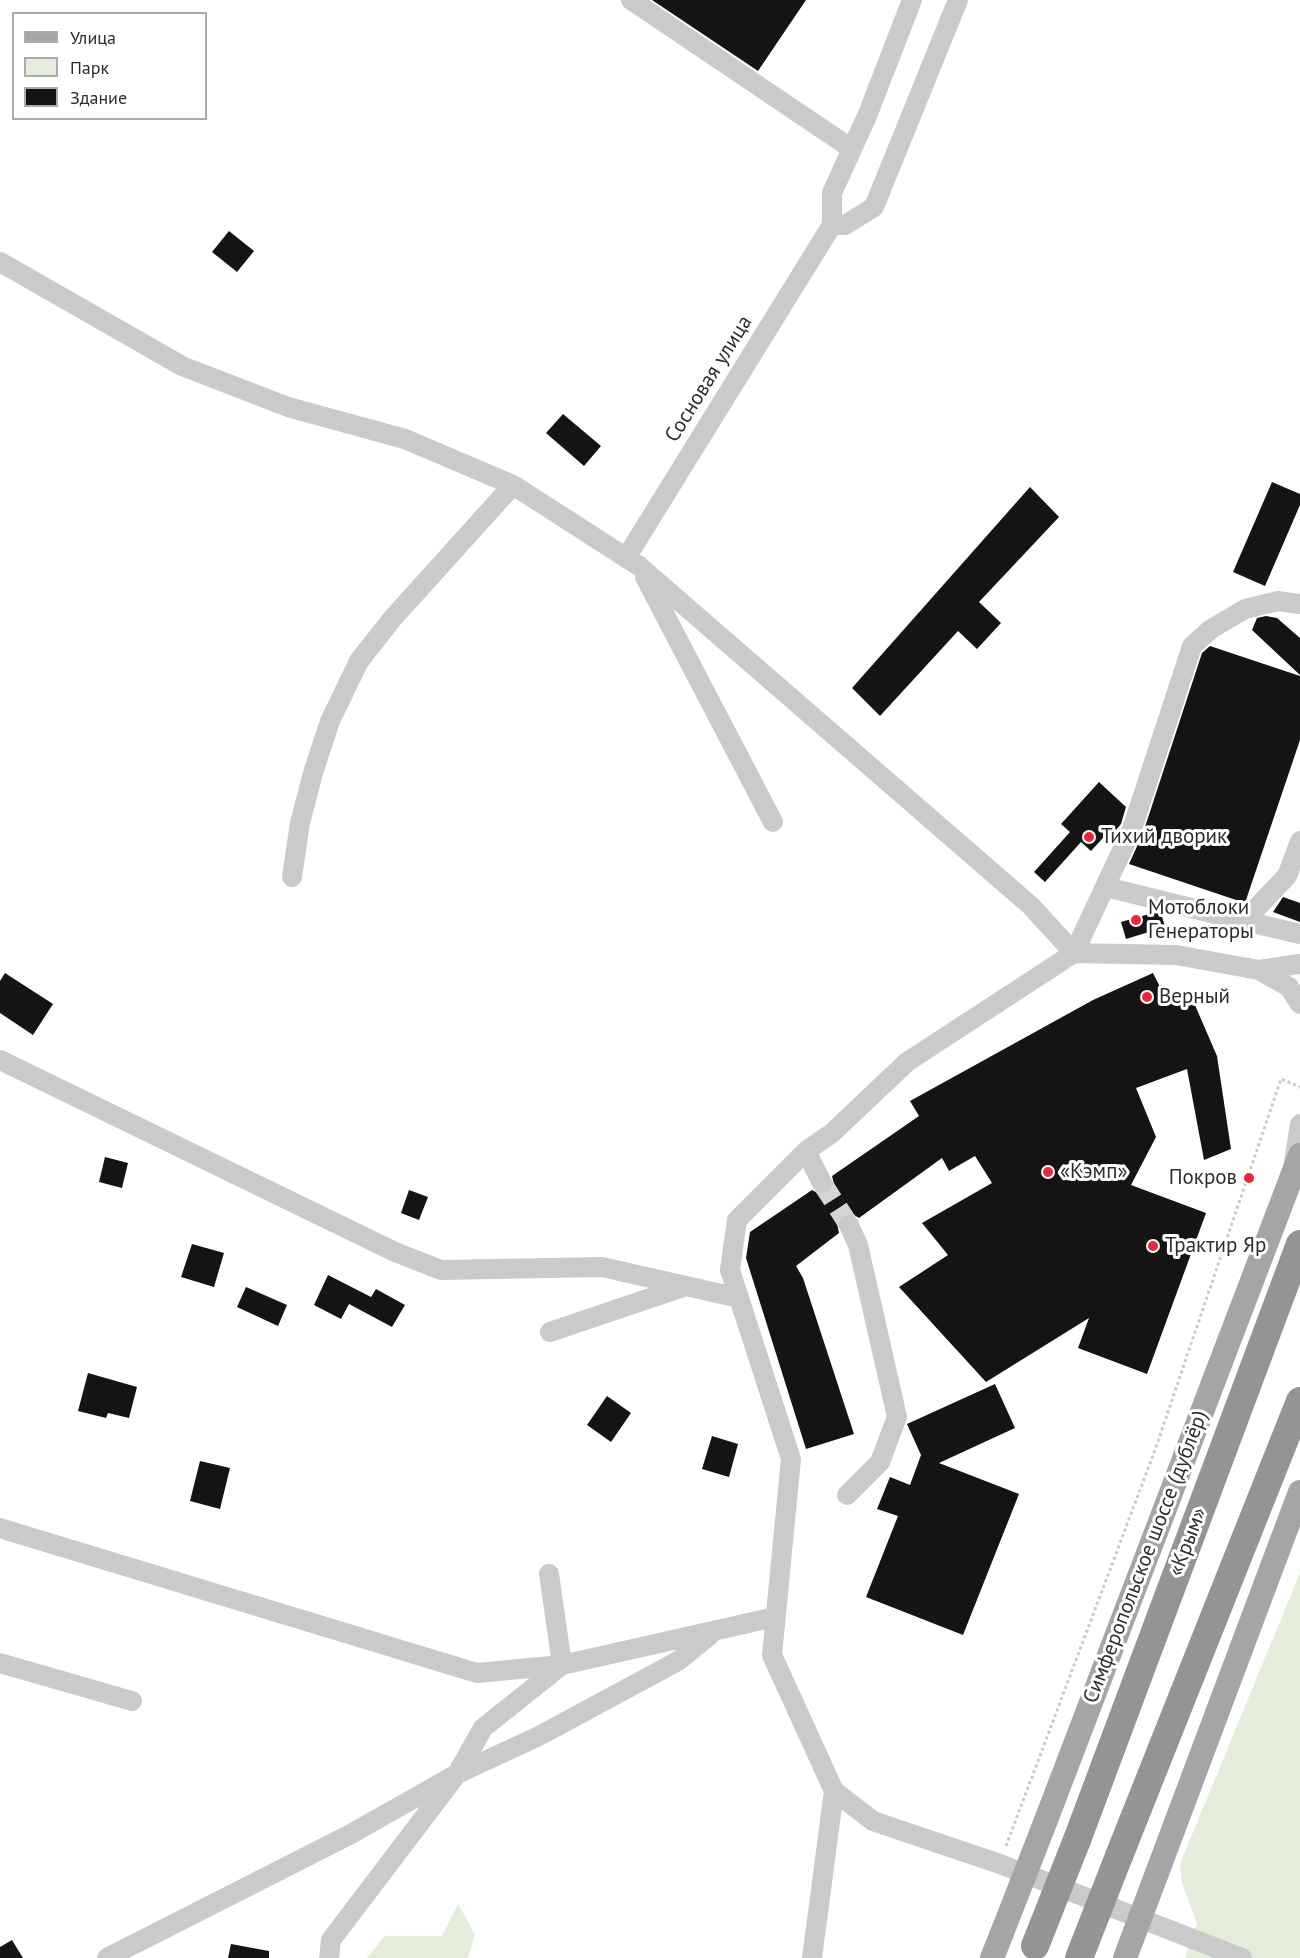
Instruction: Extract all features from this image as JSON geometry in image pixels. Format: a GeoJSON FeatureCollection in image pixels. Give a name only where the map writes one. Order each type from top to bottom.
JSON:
{"type":"FeatureCollection","features":[{"type":"Feature","properties":{"kind":"highway","name":"«Крым»"},"geometry":{"type":"LineString","coordinates":[[1033,1952],[1300,1244]]}},
{"type":"Feature","properties":{"kind":"highway"},"geometry":{"type":"LineString","coordinates":[[1079,1958],[1300,1401]]}},
{"type":"Feature","properties":{"kind":"main road","name":"Симферопольское шоссе (дублёр)"},"geometry":{"type":"LineString","coordinates":[[992,1958],[1300,1155]]}},
{"type":"Feature","properties":{"kind":"main road"},"geometry":{"type":"LineString","coordinates":[[1125,1958],[1300,1492]]}},
{"type":"Feature","properties":{"kind":"street"},"geometry":{"type":"LineString","coordinates":[[631,0],[852,149]]}},
{"type":"Feature","properties":{"kind":"street"},"geometry":{"type":"LineString","coordinates":[[912,0],[832,193],[832,225],[845,225],[874,207],[958,0]]}},
{"type":"Feature","properties":{"kind":"street","name":"Сосновая улица"},"geometry":{"type":"LineString","coordinates":[[633,562],[832,225]]}},
{"type":"Feature","properties":{"kind":"street"},"geometry":{"type":"LineString","coordinates":[[0,262],[182,366],[288,407],[405,439],[513,485],[633,562],[1031,906],[1074,953],[1176,956],[1259,970],[1300,964]]}},
{"type":"Feature","properties":{"kind":"street"},"geometry":{"type":"LineString","coordinates":[[292,877],[300,823],[330,721],[359,662],[392,619],[446,571],[513,485]]}},
{"type":"Feature","properties":{"kind":"street"},"geometry":{"type":"LineString","coordinates":[[633,562],[772,822]]}},
{"type":"Feature","properties":{"kind":"street"},"geometry":{"type":"LineString","coordinates":[[1242,1958],[1000,1864],[873,1821],[834,1791],[772,1655],[791,1459],[730,1270],[737,1220],[806,1151],[831,1133],[907,1062],[1074,953],[1132,829],[1192,646],[1211,629],[1245,609],[1278,601],[1300,604]]}},
{"type":"Feature","properties":{"kind":"street"},"geometry":{"type":"LineString","coordinates":[[1244,921],[1294,874],[1300,841]]}},
{"type":"Feature","properties":{"kind":"street"},"geometry":{"type":"LineString","coordinates":[[1106,887],[1300,934]]}},
{"type":"Feature","properties":{"kind":"street"},"geometry":{"type":"LineString","coordinates":[[1259,970],[1289,987],[1300,1004]]}},
{"type":"Feature","properties":{"kind":"street"},"geometry":{"type":"LineString","coordinates":[[0,1060],[396,1252],[441,1270],[602,1267],[739,1298]]}},
{"type":"Feature","properties":{"kind":"street"},"geometry":{"type":"LineString","coordinates":[[1291,1179],[1300,1124]]}},
{"type":"Feature","properties":{"kind":"street"},"geometry":{"type":"LineString","coordinates":[[806,1151],[822,1183]]}},
{"type":"Feature","properties":{"kind":"street"},"geometry":{"type":"LineString","coordinates":[[847,1495],[880,1462],[897,1417],[858,1245],[849,1226]]}},
{"type":"Feature","properties":{"kind":"street"},"geometry":{"type":"LineString","coordinates":[[550,1332],[686,1286]]}},
{"type":"Feature","properties":{"kind":"street"},"geometry":{"type":"LineString","coordinates":[[0,1528],[477,1673],[562,1665],[776,1617]]}},
{"type":"Feature","properties":{"kind":"street"},"geometry":{"type":"LineString","coordinates":[[549,1574],[562,1665]]}},
{"type":"Feature","properties":{"kind":"street"},"geometry":{"type":"LineString","coordinates":[[107,1958],[349,1835],[457,1774],[539,1736],[678,1661],[714,1631]]}},
{"type":"Feature","properties":{"kind":"street"},"geometry":{"type":"LineString","coordinates":[[0,1664],[132,1701]]}},
{"type":"Feature","properties":{"kind":"street"},"geometry":{"type":"LineString","coordinates":[[329,1958],[332,1940],[457,1774],[483,1728],[562,1665]]}},
{"type":"Feature","properties":{"kind":"street"},"geometry":{"type":"LineString","coordinates":[[812,1958],[834,1791]]}},
{"type":"Feature","properties":{"kind":"path"},"geometry":{"type":"LineString","coordinates":[[1000,1864],[1155,1450],[1258,1140],[1281,1079],[1300,1087]]}},
{"type":"Feature","properties":{"kind":"green space"},"geometry":{"type":"Polygon","coordinates":[[[1300,1573],[1300,1958],[1185,1958],[1197,1923],[1182,1883],[1180,1864],[1300,1573]]]}},
{"type":"Feature","properties":{"kind":"green space"},"geometry":{"type":"Polygon","coordinates":[[[458,1904],[475,1934],[468,1958],[367,1958],[385,1936],[442,1936],[458,1904]]]}},
{"type":"Feature","properties":{"kind":"building"},"geometry":{"type":"Polygon","coordinates":[[[652,0],[806,0],[758,71],[652,0]]]}},
{"type":"Feature","properties":{"kind":"building"},"geometry":{"type":"Polygon","coordinates":[[[229,231],[254,251],[237,272],[212,252],[229,231]]]}},
{"type":"Feature","properties":{"kind":"building"},"geometry":{"type":"Polygon","coordinates":[[[563,414],[601,446],[584,466],[546,433],[563,414]]]}},
{"type":"Feature","properties":{"kind":"building"},"geometry":{"type":"Polygon","coordinates":[[[1272,482],[1300,494],[1300,505],[1265,586],[1233,572],[1272,482]]]}},
{"type":"Feature","properties":{"kind":"building"},"geometry":{"type":"Polygon","coordinates":[[[1030,487],[1059,517],[979,602],[1001,623],[977,649],[958,631],[880,716],[852,688],[1030,487]]]}},
{"type":"Feature","properties":{"kind":"building"},"geometry":{"type":"Polygon","coordinates":[[[1266,616],[1277,618],[1300,638],[1300,675],[1252,630],[1257,618],[1266,616]]]}},
{"type":"Feature","properties":{"kind":"building"},"geometry":{"type":"Polygon","coordinates":[[[1210,646],[1300,676],[1300,740],[1245,903],[1129,864],[1143,833],[1202,653],[1210,646]]]}},
{"type":"Feature","properties":{"kind":"building"},"geometry":{"type":"Polygon","coordinates":[[[1099,782],[1126,807],[1121,824],[1116,830],[1113,827],[1091,851],[1081,842],[1045,882],[1034,872],[1070,832],[1061,824],[1099,782]]]}},
{"type":"Feature","properties":{"kind":"building"},"geometry":{"type":"Polygon","coordinates":[[[1283,897],[1300,903],[1300,922],[1273,912],[1283,897]]]}},
{"type":"Feature","properties":{"kind":"building"},"geometry":{"type":"Polygon","coordinates":[[[1156,912],[1161,913],[1165,927],[1126,939],[1121,922],[1156,912]]]}},
{"type":"Feature","properties":{"kind":"building"},"geometry":{"type":"Polygon","coordinates":[[[5,973],[53,1004],[33,1035],[0,1013],[0,981],[5,973]]]}},
{"type":"Feature","properties":{"kind":"building"},"geometry":{"type":"Polygon","coordinates":[[[1153,973],[1165,997],[1188,989],[1217,1056],[1231,1149],[1204,1160],[1187,1069],[1136,1088],[1156,1137],[1131,1185],[1206,1213],[1147,1374],[1078,1348],[1089,1318],[986,1382],[899,1287],[948,1255],[922,1223],[992,1183],[975,1156],[949,1171],[942,1158],[859,1218],[851,1213],[844,1214],[837,1223],[839,1233],[796,1266],[803,1278],[854,1434],[806,1449],[746,1258],[750,1232],[812,1190],[821,1195],[828,1193],[834,1184],[832,1176],[919,1116],[910,1101],[1093,1000],[1153,973]]]}},
{"type":"Feature","properties":{"kind":"building"},"geometry":{"type":"Polygon","coordinates":[[[105,1157],[128,1163],[122,1188],[99,1182],[105,1157]]]}},
{"type":"Feature","properties":{"kind":"building"},"geometry":{"type":"Polygon","coordinates":[[[409,1190],[428,1197],[419,1220],[401,1213],[409,1190]]]}},
{"type":"Feature","properties":{"kind":"building"},"geometry":{"type":"Polygon","coordinates":[[[192,1244],[224,1253],[214,1287],[181,1277],[192,1244]]]}},
{"type":"Feature","properties":{"kind":"building"},"geometry":{"type":"Polygon","coordinates":[[[328,1275],[371,1297],[376,1289],[405,1305],[392,1327],[349,1304],[341,1319],[314,1305],[328,1275]]]}},
{"type":"Feature","properties":{"kind":"building"},"geometry":{"type":"Polygon","coordinates":[[[246,1287],[287,1305],[278,1326],[237,1307],[246,1287]]]}},
{"type":"Feature","properties":{"kind":"building"},"geometry":{"type":"Polygon","coordinates":[[[88,1373],[137,1387],[129,1418],[108,1413],[106,1418],[78,1411],[88,1373]]]}},
{"type":"Feature","properties":{"kind":"building"},"geometry":{"type":"Polygon","coordinates":[[[995,1384],[1015,1428],[939,1463],[1019,1494],[963,1635],[866,1597],[898,1516],[877,1509],[890,1477],[910,1485],[921,1455],[907,1424],[995,1384]]]}},
{"type":"Feature","properties":{"kind":"building"},"geometry":{"type":"Polygon","coordinates":[[[607,1396],[631,1413],[611,1442],[587,1425],[607,1396]]]}},
{"type":"Feature","properties":{"kind":"building"},"geometry":{"type":"Polygon","coordinates":[[[712,1436],[738,1444],[729,1477],[702,1469],[712,1436]]]}},
{"type":"Feature","properties":{"kind":"building"},"geometry":{"type":"Polygon","coordinates":[[[200,1461],[230,1468],[220,1509],[190,1501],[200,1461]]]}},
{"type":"Feature","properties":{"kind":"building"},"geometry":{"type":"Polygon","coordinates":[[[12,1940],[23,1958],[0,1958],[0,1947],[12,1940]]]}},
{"type":"Feature","properties":{"kind":"building"},"geometry":{"type":"Polygon","coordinates":[[[231,1944],[269,1951],[269,1958],[228,1958],[231,1944]]]}},
{"type":"Feature","properties":{"kind":"tunnel"},"geometry":{"type":"LineString","coordinates":[[822,1183],[849,1225]]}},
{"type":"Feature","properties":{"kind":"place","name":"Тихий дворик"},"geometry":{"type":"Point","coordinates":[1089,837]}},
{"type":"Feature","properties":{"kind":"place","name":"Мотоблоки Генераторы"},"geometry":{"type":"Point","coordinates":[1136,920]}},
{"type":"Feature","properties":{"kind":"place","name":"Верный"},"geometry":{"type":"Point","coordinates":[1147,997]}},
{"type":"Feature","properties":{"kind":"place","name":"«Кэмп»"},"geometry":{"type":"Point","coordinates":[1048,1172]}},
{"type":"Feature","properties":{"kind":"place","name":"Покров"},"geometry":{"type":"Point","coordinates":[1249,1178]}},
{"type":"Feature","properties":{"kind":"place","name":"Трактир Яр"},"geometry":{"type":"Point","coordinates":[1153,1246]}}]}
